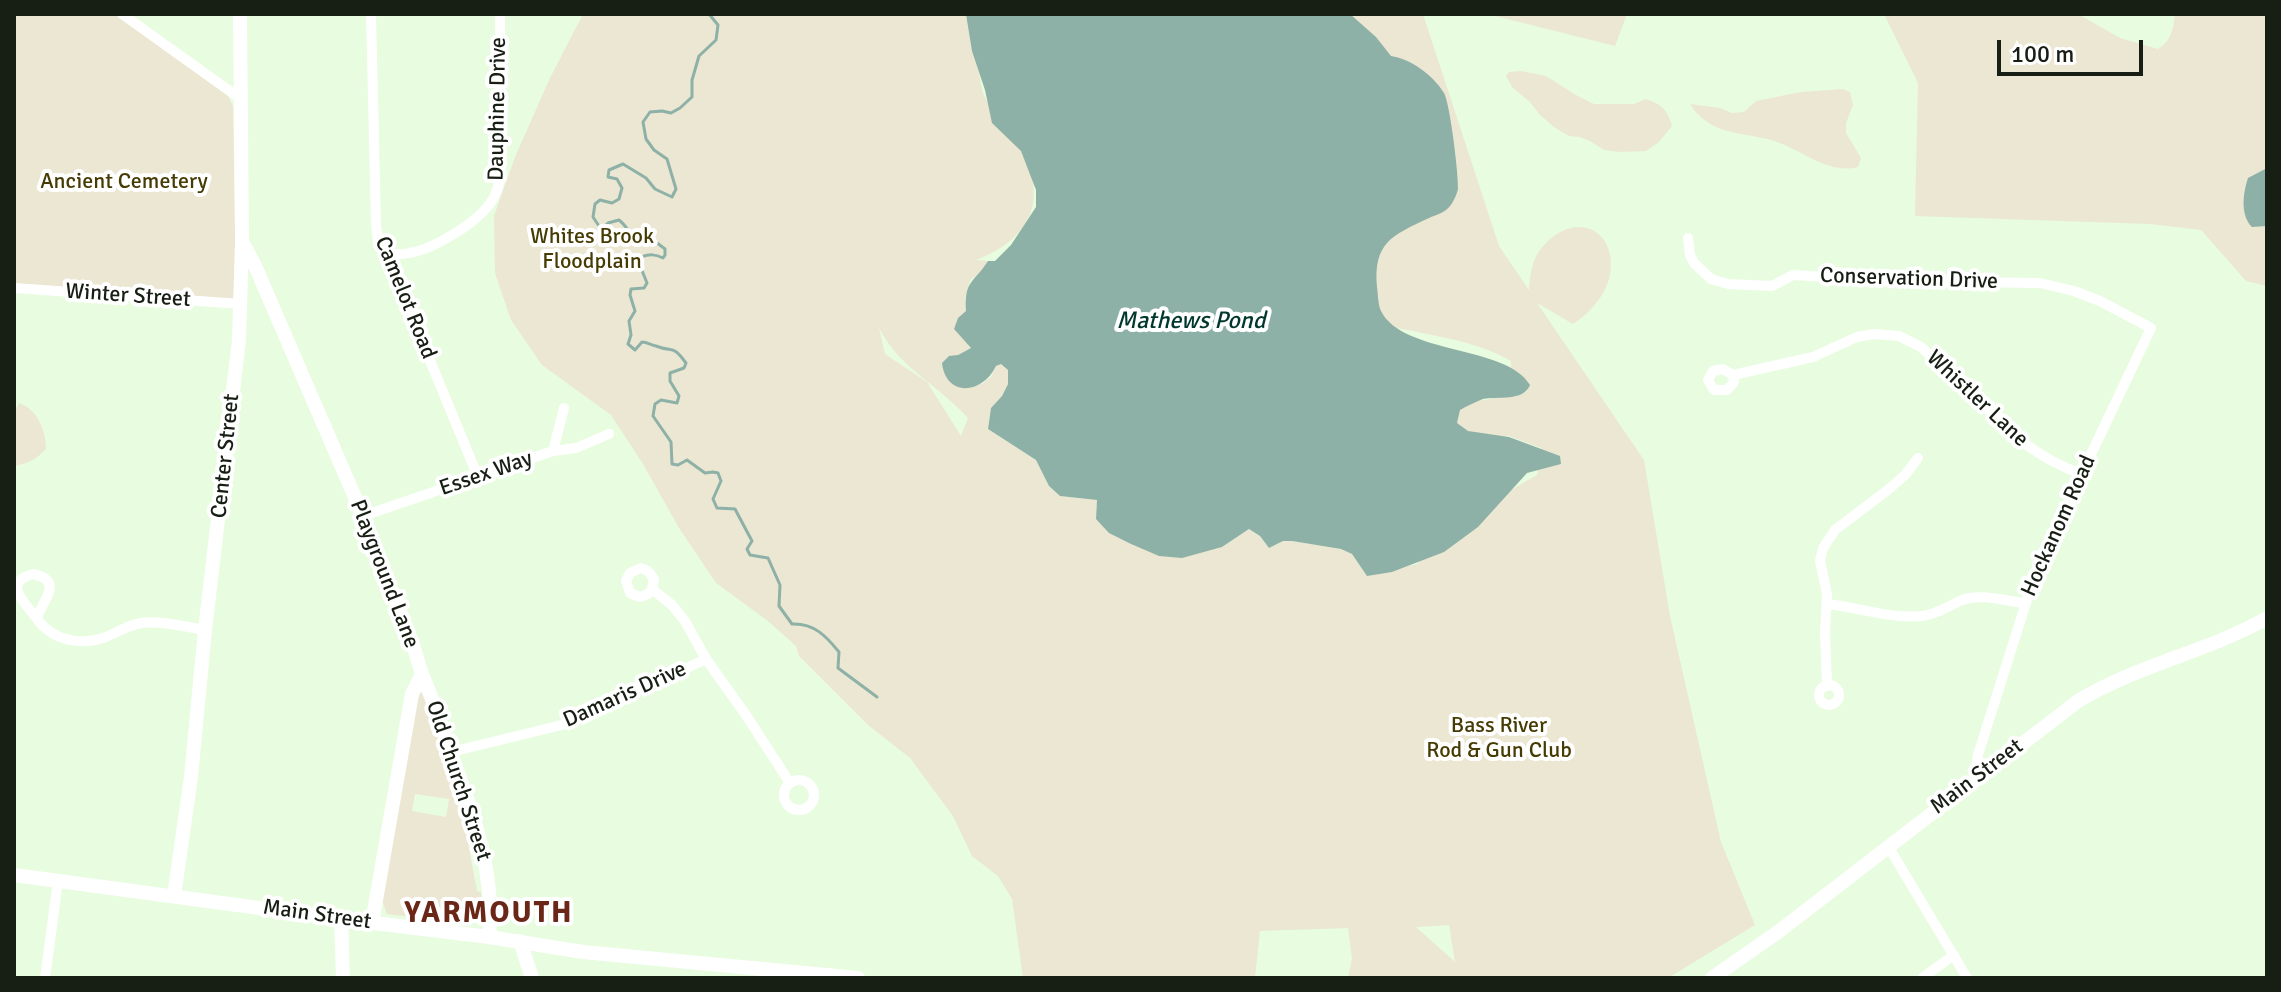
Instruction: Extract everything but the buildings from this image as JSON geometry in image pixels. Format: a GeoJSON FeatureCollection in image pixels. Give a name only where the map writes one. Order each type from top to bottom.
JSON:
{"type":"FeatureCollection","features":[{"type":"Feature","properties":{"kind":"street"},"geometry":{"type":"LineString","coordinates":[[122,14],[241,99]]}},
{"type":"Feature","properties":{"kind":"street","name":"Center Street"},"geometry":{"type":"LineString","coordinates":[[174,896],[191,777],[241,304],[240,14]]}},
{"type":"Feature","properties":{"kind":"street","name":"Camelot Road"},"geometry":{"type":"LineString","coordinates":[[371,14],[374,196],[378,242],[394,273],[478,477]]}},
{"type":"Feature","properties":{"kind":"street","name":"Dauphine Drive"},"geometry":{"type":"LineString","coordinates":[[384,254],[410,253],[456,234],[477,218],[495,196],[500,181],[501,159],[500,14]]}},
{"type":"Feature","properties":{"kind":"street","name":"Conservation Drive"},"geometry":{"type":"LineString","coordinates":[[1688,238],[1694,263],[1711,279],[1728,284],[1772,286],[1793,275],[1889,281],[2040,283],[2100,301],[2151,328]]}},
{"type":"Feature","properties":{"kind":"street","name":"Playground Lane"},"geometry":{"type":"LineString","coordinates":[[242,241],[363,516],[422,674],[412,694],[372,923]]}},
{"type":"Feature","properties":{"kind":"street","name":"Dauphine Drive"},"geometry":{"type":"LineString","coordinates":[[394,273],[410,253]]}},
{"type":"Feature","properties":{"kind":"street","name":"Winter Street"},"geometry":{"type":"LineString","coordinates":[[14,288],[241,304]]}},
{"type":"Feature","properties":{"kind":"street","name":"Hockanom Road"},"geometry":{"type":"LineString","coordinates":[[1976,778],[1977,758],[2037,568],[2151,328]]}},
{"type":"Feature","properties":{"kind":"street","name":"Whistler Lane"},"geometry":{"type":"LineString","coordinates":[[1733,375],[1813,357],[1857,337],[1874,334],[1899,336],[1921,347],[2034,452],[2081,474]]}},
{"type":"Feature","properties":{"kind":"street"},"geometry":{"type":"LineString","coordinates":[[553,451],[564,408]]}},
{"type":"Feature","properties":{"kind":"street","name":"Essex Way"},"geometry":{"type":"LineString","coordinates":[[363,516],[553,451],[576,448],[609,434]]}},
{"type":"Feature","properties":{"kind":"street"},"geometry":{"type":"LineString","coordinates":[[1827,686],[1827,604],[1820,561],[1827,541],[1846,520],[1905,475],[1918,458]]}},
{"type":"Feature","properties":{"kind":"street"},"geometry":{"type":"LineString","coordinates":[[652,589],[672,605],[685,621],[706,659],[790,783]]}},
{"type":"Feature","properties":{"kind":"street"},"geometry":{"type":"LineString","coordinates":[[1827,604],[1917,617],[1973,598],[2024,603]]}},
{"type":"Feature","properties":{"kind":"street","name":"Main Street"},"geometry":{"type":"LineString","coordinates":[[1712,978],[1778,932],[2067,709],[2101,688],[2215,643],[2267,618]]}},
{"type":"Feature","properties":{"kind":"street"},"geometry":{"type":"LineString","coordinates":[[37,619],[58,637],[75,641],[102,638],[142,622],[205,630]]}},
{"type":"Feature","properties":{"kind":"street","name":"Damaris Drive"},"geometry":{"type":"LineString","coordinates":[[451,752],[566,724],[706,659]]}},
{"type":"Feature","properties":{"kind":"street","name":"Old Church Street"},"geometry":{"type":"LineString","coordinates":[[422,674],[474,819],[488,874],[492,912],[489,937]]}},
{"type":"Feature","properties":{"kind":"street"},"geometry":{"type":"LineString","coordinates":[[1888,846],[1967,978]]}},
{"type":"Feature","properties":{"kind":"street","name":"Main Street"},"geometry":{"type":"LineString","coordinates":[[14,875],[520,941],[583,952],[858,978]]}},
{"type":"Feature","properties":{"kind":"street"},"geometry":{"type":"LineString","coordinates":[[45,978],[58,881]]}},
{"type":"Feature","properties":{"kind":"street"},"geometry":{"type":"LineString","coordinates":[[341,919],[343,978]]}},
{"type":"Feature","properties":{"kind":"street"},"geometry":{"type":"LineString","coordinates":[[520,941],[532,978]]}},
{"type":"Feature","properties":{"kind":"street"},"geometry":{"type":"LineString","coordinates":[[1922,978],[1954,955]]}},
{"type":"Feature","properties":{"kind":"green space","name":"Ancient Cemetery"},"geometry":{"type":"Polygon","coordinates":[[[14,14],[115,14],[228,96],[233,106],[233,299],[14,285],[14,14]]]}},
{"type":"Feature","properties":{"kind":"green space","name":"Bass River Rod & Gun Club"},"geometry":{"type":"Polygon","coordinates":[[[583,14],[975,14],[983,93],[1026,159],[1034,195],[1024,226],[1012,239],[976,260],[988,261],[981,273],[971,279],[965,298],[966,311],[954,328],[971,348],[958,355],[982,384],[991,377],[996,366],[1001,364],[1009,370],[1008,384],[991,408],[988,429],[1036,460],[1049,486],[1060,496],[1098,500],[1096,509],[1206,551],[1222,547],[1249,529],[1260,536],[1269,548],[1283,541],[1292,541],[1341,549],[1352,554],[1364,571],[1387,571],[1417,564],[1442,537],[1484,506],[1537,475],[1542,454],[1541,448],[1509,436],[1489,437],[1442,451],[1458,404],[1490,399],[1511,385],[1511,361],[1468,343],[1379,323],[1348,14],[1423,14],[1499,246],[1529,290],[1537,254],[1554,236],[1566,230],[1588,228],[1604,240],[1609,250],[1610,275],[1605,290],[1579,320],[1573,324],[1537,303],[1644,460],[1670,616],[1721,842],[1755,925],[1668,978],[1348,978],[1352,958],[1348,928],[1260,931],[1255,978],[1023,978],[1012,899],[998,876],[972,856],[953,816],[910,758],[868,725],[799,656],[796,646],[716,583],[611,415],[542,365],[511,320],[495,273],[494,216],[515,157],[583,14]],[[879,328],[885,354],[927,382],[961,436],[968,418],[897,354],[879,328]],[[1449,925],[1416,927],[1455,962],[1449,925]]]}},
{"type":"Feature","properties":{"kind":"green space"},"geometry":{"type":"Polygon","coordinates":[[[1487,14],[1627,14],[1615,46],[1487,14]]]}},
{"type":"Feature","properties":{"kind":"green space"},"geometry":{"type":"Polygon","coordinates":[[[1884,14],[2078,14],[2120,38],[2158,49],[2169,38],[2175,14],[2267,14],[2267,286],[2246,281],[2201,230],[2150,224],[1915,216],[1918,83],[1884,14]]]}},
{"type":"Feature","properties":{"kind":"green space"},"geometry":{"type":"Polygon","coordinates":[[[1509,72],[1546,76],[1594,104],[1634,104],[1646,99],[1663,108],[1672,126],[1659,142],[1646,151],[1604,150],[1580,137],[1569,136],[1540,115],[1512,87],[1506,76],[1509,72]]]}},
{"type":"Feature","properties":{"kind":"green space"},"geometry":{"type":"Polygon","coordinates":[[[1843,89],[1850,92],[1853,105],[1846,123],[1846,133],[1861,158],[1858,167],[1824,164],[1771,140],[1716,127],[1706,122],[1690,104],[1732,113],[1744,112],[1756,101],[1801,92],[1843,89]]]}},
{"type":"Feature","properties":{"kind":"green space"},"geometry":{"type":"Polygon","coordinates":[[[19,403],[31,410],[39,421],[46,449],[32,460],[15,466],[14,413],[19,403]]]}},
{"type":"Feature","properties":{"kind":"green space"},"geometry":{"type":"Polygon","coordinates":[[[419,692],[424,694],[464,822],[477,891],[481,892],[481,906],[469,924],[387,914],[382,900],[419,692]],[[415,794],[412,811],[446,817],[449,799],[415,794]]]}},
{"type":"Feature","properties":{"kind":"water","name":"Mathews Pond"},"geometry":{"type":"Polygon","coordinates":[[[966,14],[1350,14],[1376,37],[1391,56],[1414,64],[1439,86],[1446,100],[1456,156],[1458,189],[1451,205],[1396,235],[1382,250],[1377,272],[1381,311],[1393,325],[1410,336],[1500,363],[1518,372],[1530,385],[1527,390],[1516,396],[1483,399],[1474,403],[1460,410],[1457,423],[1468,431],[1509,437],[1560,456],[1561,464],[1527,473],[1478,527],[1444,552],[1392,572],[1367,576],[1352,554],[1341,549],[1292,541],[1283,541],[1269,548],[1260,536],[1249,529],[1222,547],[1182,558],[1159,556],[1109,533],[1096,519],[1097,500],[1060,496],[1049,486],[1036,460],[988,429],[991,408],[1008,384],[1008,370],[1001,364],[996,366],[983,382],[966,388],[950,382],[942,363],[949,356],[971,348],[954,329],[958,318],[966,311],[968,287],[988,261],[995,261],[1011,245],[1036,207],[1036,190],[1021,151],[992,123],[972,51],[966,14]]]}},
{"type":"Feature","properties":{"kind":"water"},"geometry":{"type":"Polygon","coordinates":[[[2267,168],[2267,226],[2252,227],[2244,210],[2246,184],[2248,178],[2267,168]]]}},
{"type":"Feature","properties":{"kind":"waterway"},"geometry":{"type":"LineString","coordinates":[[709,14],[718,25],[716,40],[699,56],[692,80],[692,97],[671,113],[650,112],[643,122],[646,139],[654,150],[667,159],[676,189],[672,197],[655,189],[646,178],[623,164],[609,170],[608,177],[617,179],[622,188],[619,199],[612,203],[600,200],[595,204],[593,217],[599,226],[604,227],[619,220],[640,244],[652,239],[665,249],[663,258],[652,255],[641,257],[639,263],[647,283],[644,288],[631,289],[635,311],[629,321],[631,335],[628,344],[635,350],[642,342],[672,350],[686,363],[684,368],[670,373],[670,381],[679,396],[677,403],[661,400],[655,404],[653,416],[671,442],[672,464],[678,465],[687,460],[705,473],[718,473],[721,481],[713,499],[717,508],[735,509],[752,541],[747,549],[750,555],[768,558],[780,585],[779,606],[792,624],[813,628],[824,636],[839,652],[838,668],[877,697]]}},
{"type":"Feature","properties":{"kind":"district","name":"YARMOUTH"},"geometry":{"type":"Point","coordinates":[489,914]}},
{"type":"Feature","properties":{"kind":"park label","name":"Whites Brook Floodplain"},"geometry":{"type":"Point","coordinates":[592,250]}}]}
